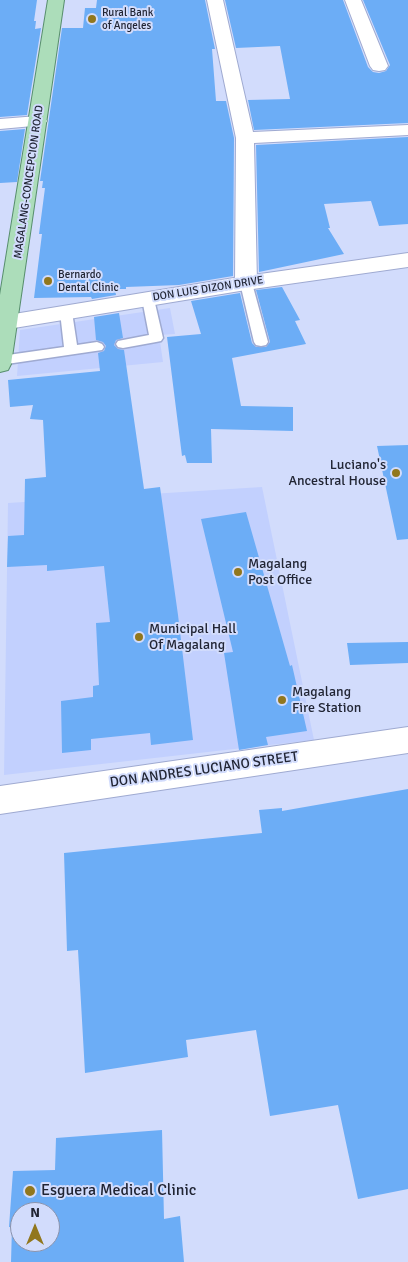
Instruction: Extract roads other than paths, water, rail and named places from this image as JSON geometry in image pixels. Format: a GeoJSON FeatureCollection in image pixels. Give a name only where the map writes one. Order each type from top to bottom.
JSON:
{"type":"FeatureCollection","features":[{"type":"Feature","properties":{"kind":"main road","name":"MAGALANG-CONCEPCION ROAD"},"geometry":{"type":"LineString","coordinates":[[0,362],[8,322],[8,273],[38,121],[56,0]]}},
{"type":"Feature","properties":{"kind":"street"},"geometry":{"type":"LineString","coordinates":[[215,0],[245,138],[246,283]]}},
{"type":"Feature","properties":{"kind":"street"},"geometry":{"type":"LineString","coordinates":[[353,0],[379,66]]}},
{"type":"Feature","properties":{"kind":"street"},"geometry":{"type":"LineString","coordinates":[[0,124],[38,121]]}},
{"type":"Feature","properties":{"kind":"street"},"geometry":{"type":"LineString","coordinates":[[245,138],[408,130]]}},
{"type":"Feature","properties":{"kind":"street","name":"DON LUIS DIZON DRIVE"},"geometry":{"type":"LineString","coordinates":[[8,322],[246,283],[408,260]]}},
{"type":"Feature","properties":{"kind":"street","name":"DON ANDRES LUCIANO STREET"},"geometry":{"type":"LineString","coordinates":[[0,800],[408,740]]}},
{"type":"Feature","properties":{"kind":"lane"},"geometry":{"type":"LineString","coordinates":[[246,283],[260,342]]}},
{"type":"Feature","properties":{"kind":"lane"},"geometry":{"type":"LineString","coordinates":[[123,344],[156,338],[148,299]]}},
{"type":"Feature","properties":{"kind":"lane"},"geometry":{"type":"LineString","coordinates":[[66,312],[71,351]]}},
{"type":"Feature","properties":{"kind":"lane"},"geometry":{"type":"LineString","coordinates":[[0,362],[97,347]]}},
{"type":"Feature","properties":{"kind":"place","name":"Rural Bank of Angeles"},"geometry":{"type":"Point","coordinates":[92,19]}},
{"type":"Feature","properties":{"kind":"place","name":"Bernardo Dental Clinic"},"geometry":{"type":"Point","coordinates":[48,281]}},
{"type":"Feature","properties":{"kind":"place","name":"Luciano's Ancestral House"},"geometry":{"type":"Point","coordinates":[396,473]}},
{"type":"Feature","properties":{"kind":"place","name":"Magalang Post Office"},"geometry":{"type":"Point","coordinates":[238,572]}},
{"type":"Feature","properties":{"kind":"place","name":"Municipal Hall Of Magalang"},"geometry":{"type":"Point","coordinates":[139,637]}},
{"type":"Feature","properties":{"kind":"place","name":"Magalang Fire Station"},"geometry":{"type":"Point","coordinates":[282,700]}},
{"type":"Feature","properties":{"kind":"place","name":"Esguera Medical Clinic"},"geometry":{"type":"Point","coordinates":[30,1191]}}]}
